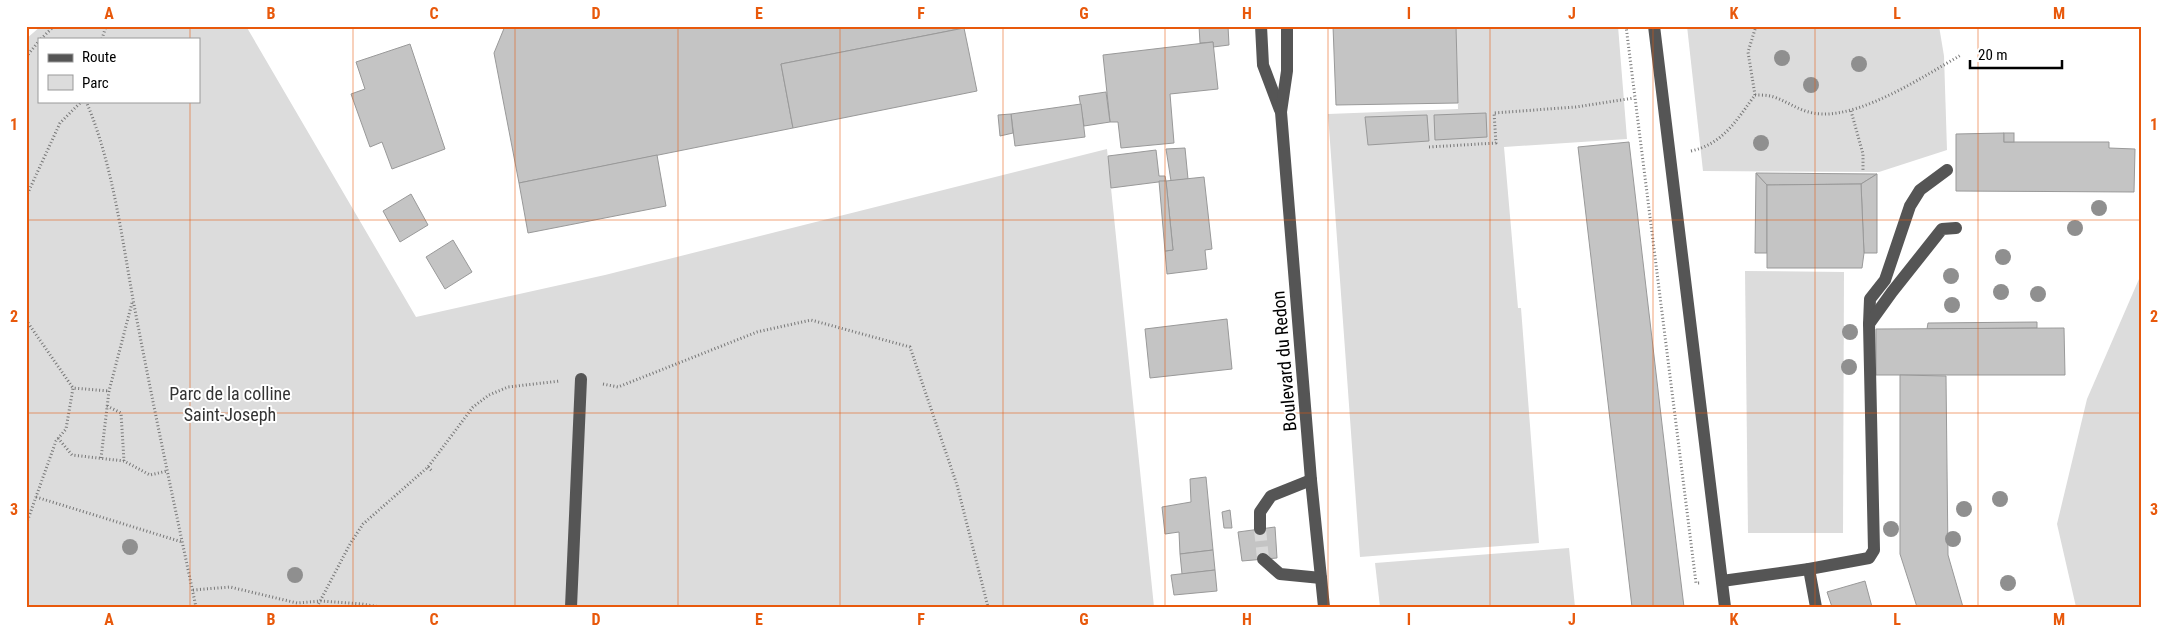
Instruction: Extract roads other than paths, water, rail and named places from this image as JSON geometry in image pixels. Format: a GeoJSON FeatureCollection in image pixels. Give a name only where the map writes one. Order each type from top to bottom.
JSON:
{"type":"FeatureCollection","features":[{"type":"Feature","properties":{"kind":"street","name":"Boulevard du Redon"},"geometry":{"type":"LineString","coordinates":[[1260,26],[1263,65],[1281,112]]}},
{"type":"Feature","properties":{"kind":"street","name":"Boulevard du Redon"},"geometry":{"type":"LineString","coordinates":[[1287,26],[1287,71],[1281,112],[1311,480],[1324,607]]}},
{"type":"Feature","properties":{"kind":"street"},"geometry":{"type":"LineString","coordinates":[[1654,26],[1725,607]]}},
{"type":"Feature","properties":{"kind":"street"},"geometry":{"type":"LineString","coordinates":[[1722,581],[1809,569],[1869,558],[1874,550],[1870,299],[1885,280],[1910,206],[1920,190],[1946,170]]}},
{"type":"Feature","properties":{"kind":"street"},"geometry":{"type":"LineString","coordinates":[[1869,324],[1942,230],[1956,228]]}},
{"type":"Feature","properties":{"kind":"street"},"geometry":{"type":"LineString","coordinates":[[571,607],[581,379]]}},
{"type":"Feature","properties":{"kind":"street"},"geometry":{"type":"LineString","coordinates":[[1260,529],[1260,512],[1271,496],[1311,480]]}},
{"type":"Feature","properties":{"kind":"street"},"geometry":{"type":"LineString","coordinates":[[1264,559],[1280,574],[1321,578]]}},
{"type":"Feature","properties":{"kind":"street"},"geometry":{"type":"LineString","coordinates":[[1809,569],[1816,607]]}},
{"type":"Feature","properties":{"kind":"tunnel"},"geometry":{"type":"LineString","coordinates":[[1260,529],[1263,559]]}},
{"type":"Feature","properties":{"kind":"park label","name":"Parc de la colline Saint-Joseph"},"geometry":{"type":"Point","coordinates":[230,403]}}]}
